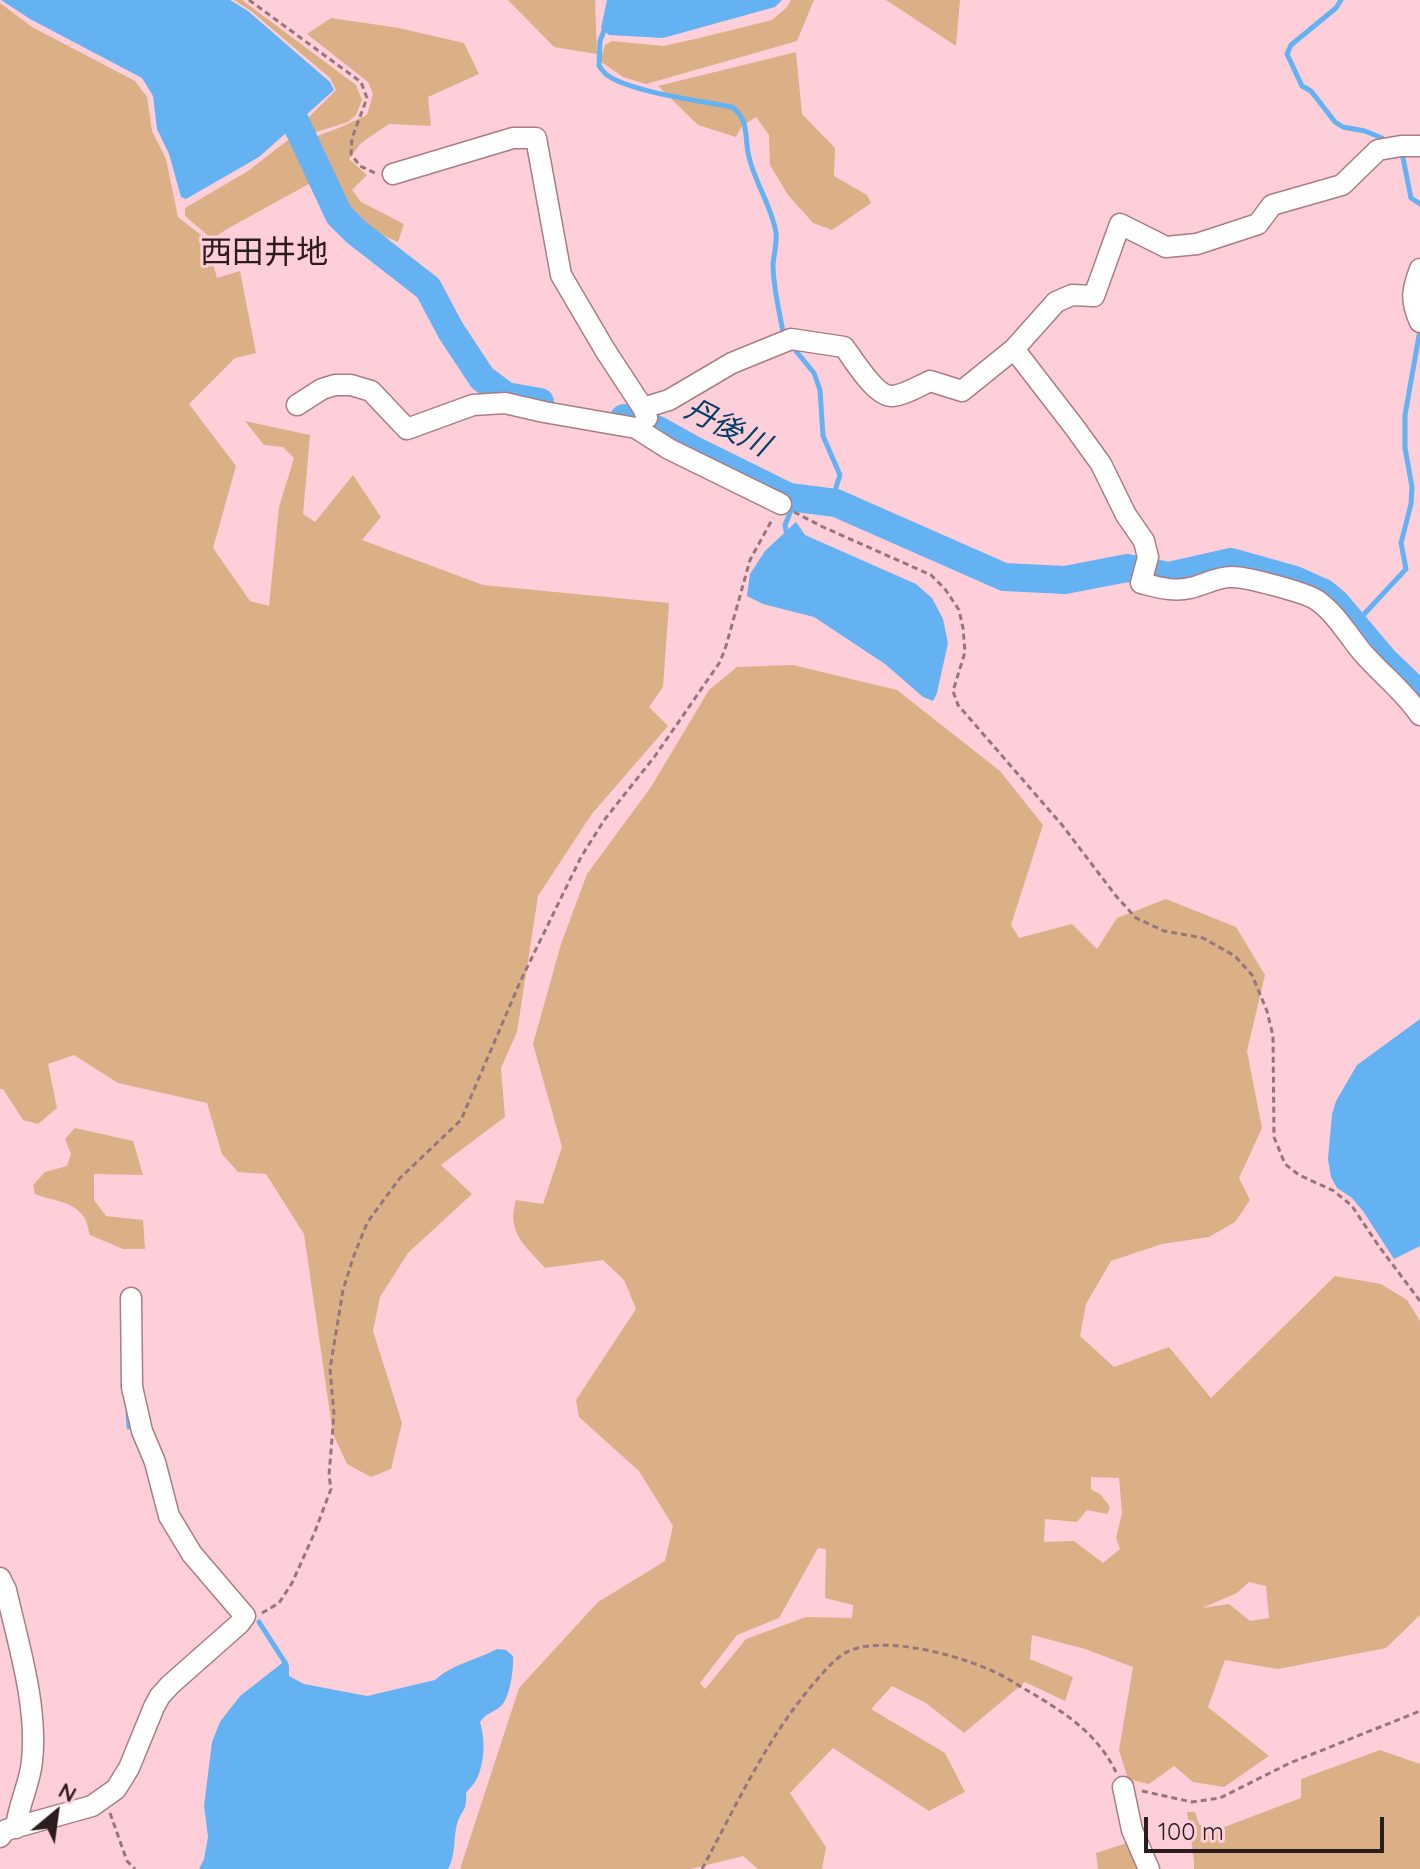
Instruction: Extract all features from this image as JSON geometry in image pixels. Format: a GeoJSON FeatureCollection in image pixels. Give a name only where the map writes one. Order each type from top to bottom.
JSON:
{"type":"FeatureCollection","features":[{"type":"Feature","properties":{"kind":"street"},"geometry":{"type":"LineString","coordinates":[[393,174],[513,138],[536,138],[561,275],[646,423],[669,449],[788,509]]}},
{"type":"Feature","properties":{"kind":"street"},"geometry":{"type":"LineString","coordinates":[[297,405],[322,389],[351,385],[371,391],[407,429],[473,405],[505,403],[636,428],[646,423],[669,400],[732,363],[787,340],[844,347],[877,390],[885,395],[896,396],[930,381],[962,391],[1014,349],[1056,302],[1072,295],[1094,296],[1120,224],[1166,247],[1197,244],[1258,224],[1272,205],[1342,185],[1378,150],[1420,146]]}},
{"type":"Feature","properties":{"kind":"street"},"geometry":{"type":"LineString","coordinates":[[1420,269],[1412,290],[1414,309],[1420,322]]}},
{"type":"Feature","properties":{"kind":"street"},"geometry":{"type":"LineString","coordinates":[[1014,349],[1101,464],[1126,515],[1144,541],[1148,557],[1141,583],[1171,589],[1190,588],[1221,577],[1234,576],[1308,595],[1329,611],[1420,715]]}},
{"type":"Feature","properties":{"kind":"street"},"geometry":{"type":"LineString","coordinates":[[5,1830],[92,1806],[116,1789],[129,1768],[160,1696],[245,1616],[192,1554],[169,1516],[155,1462],[142,1431],[132,1387],[131,1298]]}},
{"type":"Feature","properties":{"kind":"street"},"geometry":{"type":"LineString","coordinates":[[0,1578],[6,1590],[29,1695],[32,1735],[32,1763],[5,1830]]}},
{"type":"Feature","properties":{"kind":"street"},"geometry":{"type":"LineString","coordinates":[[1123,1787],[1132,1830],[1149,1869]]}},
{"type":"Feature","properties":{"kind":"path"},"geometry":{"type":"LineString","coordinates":[[249,0],[361,82],[367,98],[352,138],[351,154],[360,166],[377,174],[393,174]]}},
{"type":"Feature","properties":{"kind":"path"},"geometry":{"type":"LineString","coordinates":[[245,1616],[258,1616],[279,1603],[292,1583],[331,1489],[329,1475],[334,1414],[330,1369],[343,1290],[367,1223],[399,1179],[461,1120],[520,982],[581,857],[605,819],[655,756],[720,662],[750,560],[788,509],[931,575],[945,589],[959,610],[963,628],[965,652],[953,691],[958,705],[1030,787],[1136,918],[1164,931],[1203,938],[1235,956],[1252,975],[1267,1011],[1273,1036],[1274,1137],[1285,1164],[1299,1175],[1334,1191],[1352,1206],[1420,1301]]}},
{"type":"Feature","properties":{"kind":"path"},"geometry":{"type":"LineString","coordinates":[[702,1869],[763,1755],[804,1695],[832,1663],[847,1652],[883,1645],[934,1652],[997,1673],[1072,1717],[1108,1754],[1123,1787],[1192,1802],[1220,1798],[1290,1763],[1420,1711]]}},
{"type":"Feature","properties":{"kind":"path"},"geometry":{"type":"LineString","coordinates":[[104,1799],[127,1861],[135,1869]]}},
{"type":"Feature","properties":{"kind":"shaded area"},"geometry":{"type":"Polygon","coordinates":[[[234,0],[242,0],[356,85],[362,100],[356,115],[348,122],[313,133],[304,122],[336,90],[330,78],[234,0]]]}},
{"type":"Feature","properties":{"kind":"shaded area"},"geometry":{"type":"Polygon","coordinates":[[[508,0],[595,0],[597,54],[554,47],[508,0]]]}},
{"type":"Feature","properties":{"kind":"shaded area"},"geometry":{"type":"Polygon","coordinates":[[[791,0],[814,0],[797,41],[646,84],[623,77],[600,61],[605,45],[612,41],[663,46],[695,39],[772,20],[791,0]]]}},
{"type":"Feature","properties":{"kind":"shaded area"},"geometry":{"type":"Polygon","coordinates":[[[886,0],[960,0],[956,46],[886,0]]]}},
{"type":"Feature","properties":{"kind":"shaded area"},"geometry":{"type":"Polygon","coordinates":[[[0,3],[32,27],[135,81],[147,97],[152,131],[166,159],[178,217],[206,239],[217,278],[240,271],[256,353],[235,358],[189,404],[236,466],[213,548],[250,601],[269,606],[279,507],[294,458],[283,447],[264,445],[245,421],[310,435],[303,514],[315,522],[353,475],[381,517],[362,540],[483,585],[669,603],[663,687],[649,707],[668,726],[591,815],[538,896],[517,1032],[501,1068],[505,1117],[441,1165],[472,1194],[408,1253],[380,1297],[373,1331],[402,1423],[391,1469],[371,1477],[347,1464],[333,1434],[304,1234],[266,1174],[238,1172],[222,1154],[207,1103],[118,1083],[74,1055],[48,1064],[57,1108],[38,1124],[23,1120],[3,1089],[0,1089],[0,3]]]}},
{"type":"Feature","properties":{"kind":"shaded area"},"geometry":{"type":"Polygon","coordinates":[[[331,18],[399,28],[464,43],[479,74],[428,97],[431,126],[389,124],[361,143],[349,159],[367,175],[352,190],[361,202],[404,224],[398,242],[362,227],[343,210],[315,137],[367,115],[373,94],[368,82],[307,34],[331,18]]]}},
{"type":"Feature","properties":{"kind":"shaded area"},"geometry":{"type":"Polygon","coordinates":[[[796,52],[802,114],[835,148],[834,176],[867,195],[871,203],[832,230],[813,223],[788,195],[770,165],[769,135],[756,117],[742,126],[736,137],[698,125],[658,86],[796,52]]]}},
{"type":"Feature","properties":{"kind":"shaded area"},"geometry":{"type":"Polygon","coordinates":[[[292,137],[316,180],[212,239],[185,216],[185,208],[248,171],[292,137]]]}},
{"type":"Feature","properties":{"kind":"shaded area"},"geometry":{"type":"Polygon","coordinates":[[[793,665],[897,690],[1000,771],[1043,825],[1011,925],[1019,938],[1072,924],[1097,949],[1117,918],[1166,899],[1236,927],[1265,975],[1247,1051],[1262,1128],[1239,1178],[1250,1200],[1235,1222],[1209,1237],[1162,1244],[1111,1261],[1086,1304],[1080,1336],[1114,1367],[1169,1347],[1211,1398],[1335,1276],[1381,1284],[1407,1300],[1420,1321],[1420,1615],[1386,1648],[1278,1669],[1225,1660],[1208,1707],[1269,1756],[1224,1787],[1193,1782],[1174,1766],[1149,1784],[1128,1779],[1119,1750],[1133,1667],[1085,1649],[1032,1635],[1030,1659],[1073,1677],[1065,1701],[1025,1682],[964,1733],[926,1703],[892,1686],[871,1709],[945,1753],[965,1792],[929,1811],[833,1748],[790,1793],[826,1847],[822,1869],[758,1869],[743,1856],[691,1869],[460,1869],[519,1688],[598,1602],[665,1561],[673,1526],[639,1471],[579,1417],[576,1400],[636,1309],[624,1280],[603,1260],[545,1268],[519,1238],[514,1211],[516,1200],[543,1204],[562,1147],[533,1044],[561,944],[587,874],[651,787],[709,690],[737,667],[793,665]],[[1091,1477],[1091,1489],[1101,1495],[1110,1507],[1107,1514],[1087,1510],[1077,1522],[1045,1519],[1044,1542],[1074,1541],[1103,1563],[1120,1549],[1116,1538],[1122,1513],[1119,1478],[1091,1477]],[[818,1548],[779,1618],[737,1635],[700,1683],[705,1689],[746,1639],[806,1617],[852,1618],[853,1605],[825,1598],[826,1549],[818,1548]],[[1249,1582],[1237,1593],[1202,1608],[1229,1604],[1250,1621],[1269,1618],[1266,1586],[1249,1582]]]}},
{"type":"Feature","properties":{"kind":"shaded area"},"geometry":{"type":"Polygon","coordinates":[[[75,1128],[133,1141],[143,1175],[94,1174],[94,1200],[106,1216],[143,1220],[145,1249],[123,1249],[90,1235],[86,1220],[78,1211],[67,1204],[35,1194],[33,1185],[45,1172],[67,1166],[71,1154],[65,1139],[75,1128]]]}},
{"type":"Feature","properties":{"kind":"shaded area"},"geometry":{"type":"Polygon","coordinates":[[[1380,1750],[1420,1764],[1420,1869],[1194,1869],[1187,1812],[1195,1812],[1199,1824],[1211,1832],[1301,1798],[1301,1779],[1380,1750]]]}},
{"type":"Feature","properties":{"kind":"shaded area"},"geometry":{"type":"Polygon","coordinates":[[[1127,1843],[1138,1869],[1098,1869],[1096,1853],[1127,1843]]]}},
{"type":"Feature","properties":{"kind":"water"},"geometry":{"type":"Polygon","coordinates":[[[1,0],[230,0],[248,11],[330,82],[334,90],[259,157],[186,199],[181,197],[169,154],[157,129],[153,96],[142,78],[30,19],[1,0]]]}},
{"type":"Feature","properties":{"kind":"water"},"geometry":{"type":"Polygon","coordinates":[[[607,0],[782,0],[775,7],[663,38],[609,35],[601,28],[607,0]]]}},
{"type":"Feature","properties":{"kind":"water"},"geometry":{"type":"Polygon","coordinates":[[[796,522],[805,535],[916,584],[932,598],[943,619],[948,643],[933,701],[923,697],[885,664],[814,617],[763,604],[747,596],[750,574],[765,551],[796,522]]]}},
{"type":"Feature","properties":{"kind":"water"},"geometry":{"type":"Polygon","coordinates":[[[1420,1019],[1420,1246],[1394,1259],[1363,1211],[1352,1198],[1337,1188],[1331,1177],[1328,1159],[1332,1114],[1357,1065],[1420,1019]]]}},
{"type":"Feature","properties":{"kind":"water"},"geometry":{"type":"Polygon","coordinates":[[[497,1649],[506,1650],[513,1656],[511,1682],[504,1702],[480,1722],[482,1763],[477,1778],[466,1793],[466,1804],[457,1824],[448,1869],[199,1869],[208,1837],[204,1806],[212,1742],[220,1722],[240,1696],[286,1660],[289,1676],[304,1684],[367,1696],[435,1680],[457,1666],[497,1649]]]}},
{"type":"Feature","properties":{"kind":"waterway"},"geometry":{"type":"LineString","coordinates":[[1341,0],[1336,8],[1291,45],[1287,54],[1302,86],[1311,91],[1335,122],[1382,138]]}},
{"type":"Feature","properties":{"kind":"waterway"},"geometry":{"type":"LineString","coordinates":[[605,28],[600,41],[599,66],[607,75],[649,91],[732,107],[742,118],[752,167],[776,233],[774,281],[786,336]]}},
{"type":"Feature","properties":{"kind":"waterway","name":"丹後川"},"geometry":{"type":"LineString","coordinates":[[262,112],[295,121],[339,215],[428,288],[451,331],[482,378],[506,396],[540,402]]}},
{"type":"Feature","properties":{"kind":"waterway"},"geometry":{"type":"LineString","coordinates":[[1402,153],[1411,198],[1420,204]]}},
{"type":"Feature","properties":{"kind":"waterway"},"geometry":{"type":"LineString","coordinates":[[1354,625],[1406,569],[1401,543],[1412,487],[1405,448],[1405,415],[1420,330]]}},
{"type":"Feature","properties":{"kind":"waterway"},"geometry":{"type":"LineString","coordinates":[[791,345],[814,373],[820,390],[823,436],[840,475],[831,503]]}},
{"type":"Feature","properties":{"kind":"waterway","name":"丹後川"},"geometry":{"type":"LineString","coordinates":[[624,418],[658,430],[789,497],[836,503],[1004,577],[1065,580],[1127,568],[1169,576],[1231,562],[1295,580],[1324,593],[1336,603],[1420,699]]}},
{"type":"Feature","properties":{"kind":"waterway"},"geometry":{"type":"LineString","coordinates":[[787,536],[785,525],[796,498]]}},
{"type":"Feature","properties":{"kind":"waterway"},"geometry":{"type":"LineString","coordinates":[[128,1412],[129,1427]]}},
{"type":"Feature","properties":{"kind":"waterway"},"geometry":{"type":"LineString","coordinates":[[259,1622],[286,1664]]}},
{"type":"Feature","properties":{"kind":"district","name":"西田井地"},"geometry":{"type":"Point","coordinates":[264,253]}}]}
